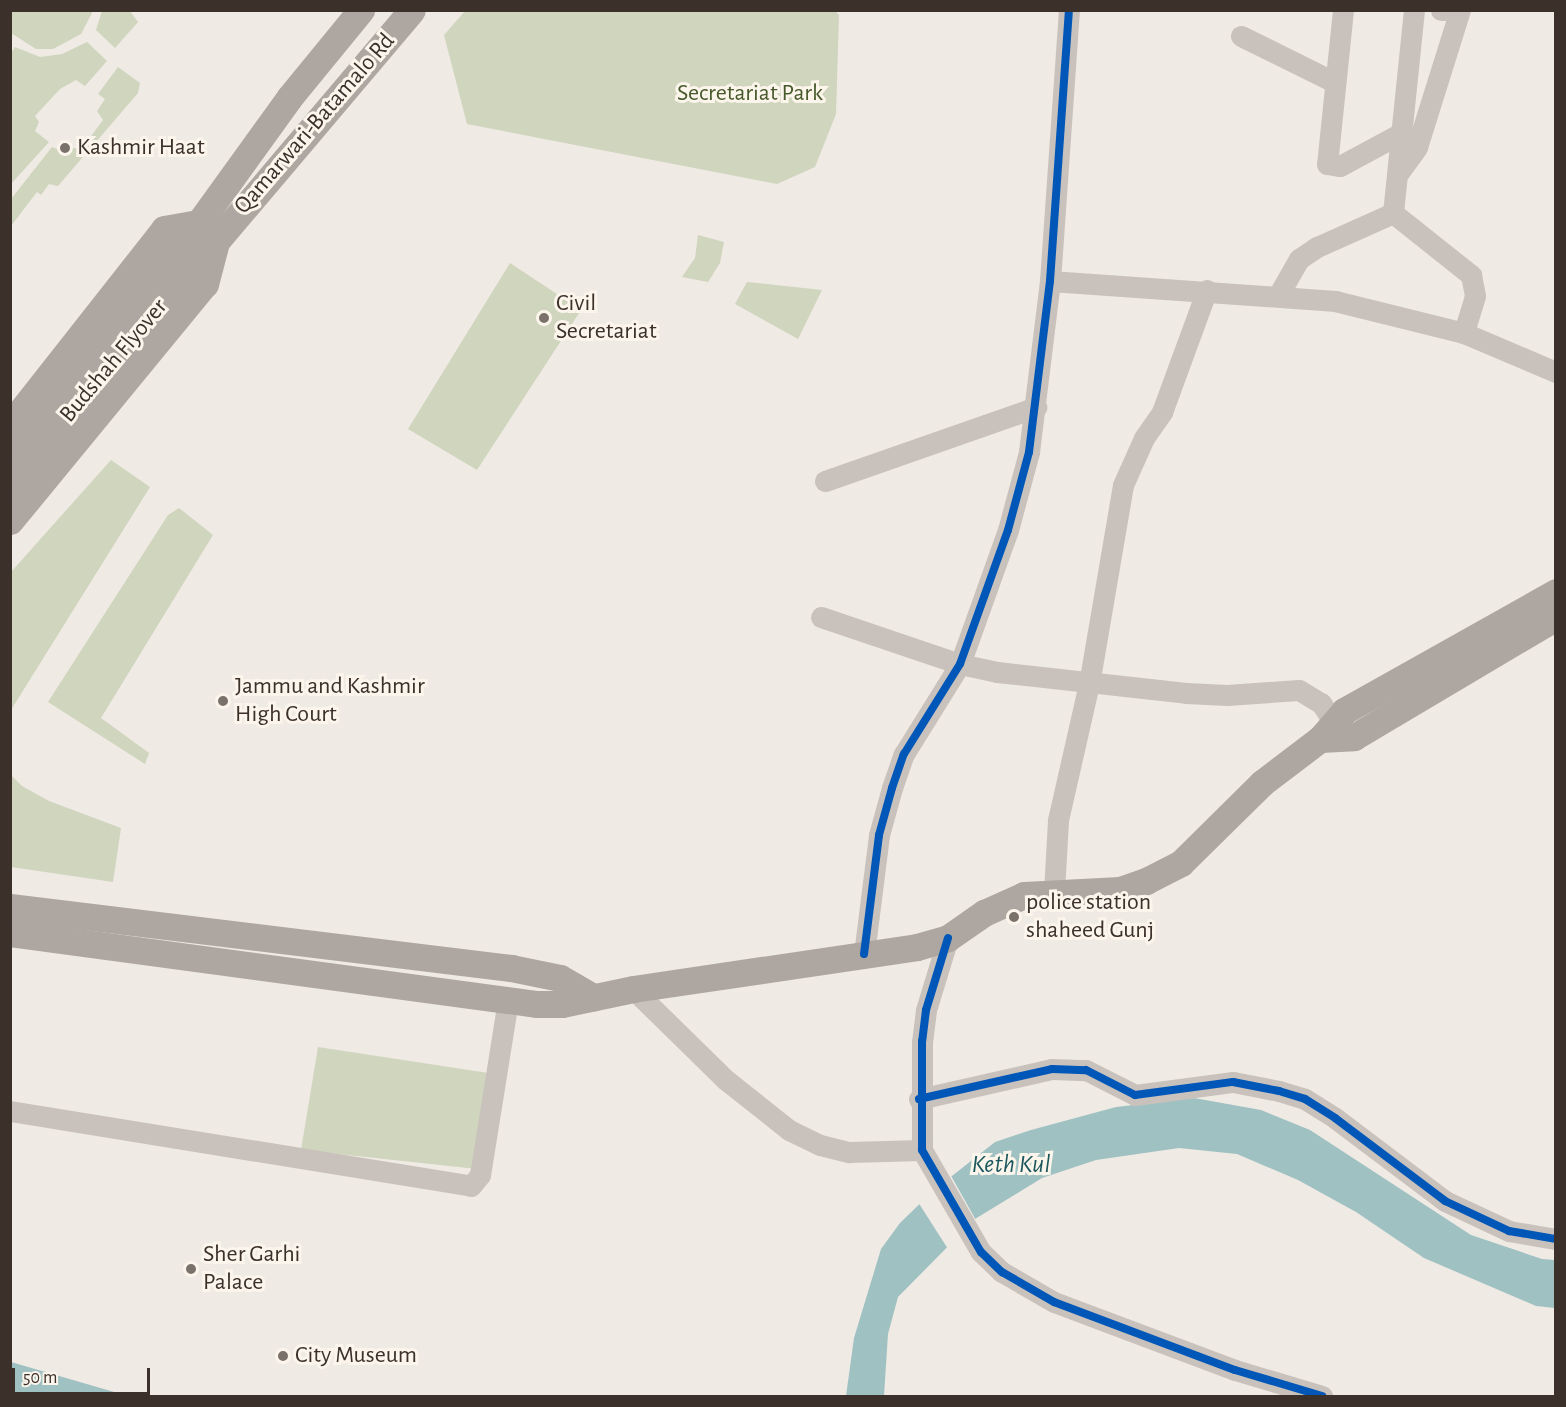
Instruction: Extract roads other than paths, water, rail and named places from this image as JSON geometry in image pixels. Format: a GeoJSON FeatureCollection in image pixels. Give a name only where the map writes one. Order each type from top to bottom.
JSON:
{"type":"FeatureCollection","features":[{"type":"Feature","properties":{"kind":"main road","name":"Qamarwari-Batamalo Rd"},"geometry":{"type":"LineString","coordinates":[[208,230],[289,98],[361,10]]}},
{"type":"Feature","properties":{"kind":"main road","name":"Qamarwari-Batamalo Rd"},"geometry":{"type":"LineString","coordinates":[[208,230],[412,10]]}},
{"type":"Feature","properties":{"kind":"main road"},"geometry":{"type":"LineString","coordinates":[[10,425],[164,229],[208,230],[205,284],[10,521]]}},
{"type":"Feature","properties":{"kind":"main road","name":"Budshah Flyover"},"geometry":{"type":"LineString","coordinates":[[10,456],[208,230]]}},
{"type":"Feature","properties":{"kind":"main road","name":"Budshah Flyover"},"geometry":{"type":"LineString","coordinates":[[10,485],[179,265]]}},
{"type":"Feature","properties":{"kind":"main road"},"geometry":{"type":"LineString","coordinates":[[10,933],[508,1000],[562,1004],[633,989],[917,948],[948,938],[1003,902],[1024,895],[1120,890],[1146,882],[1181,863],[1262,783],[1326,730],[1556,592]]}},
{"type":"Feature","properties":{"kind":"main road"},"geometry":{"type":"LineString","coordinates":[[1326,730],[1354,737],[1556,617]]}},
{"type":"Feature","properties":{"kind":"main road"},"geometry":{"type":"LineString","coordinates":[[10,907],[511,968],[560,978],[594,998]]}},
{"type":"Feature","properties":{"kind":"street"},"geometry":{"type":"LineString","coordinates":[[864,954],[879,835],[892,788],[904,754],[960,664],[1020,494],[1036,407],[1050,281],[1069,10]]}},
{"type":"Feature","properties":{"kind":"street"},"geometry":{"type":"LineString","coordinates":[[1343,10],[1327,164],[1340,166],[1401,133]]}},
{"type":"Feature","properties":{"kind":"street"},"geometry":{"type":"LineString","coordinates":[[1392,213],[1414,10]]}},
{"type":"Feature","properties":{"kind":"street"},"geometry":{"type":"LineString","coordinates":[[1397,175],[1417,147],[1460,10]]}},
{"type":"Feature","properties":{"kind":"street"},"geometry":{"type":"LineString","coordinates":[[1241,36],[1334,82]]}},
{"type":"Feature","properties":{"kind":"street"},"geometry":{"type":"LineString","coordinates":[[1279,294],[1299,259],[1317,247],[1392,213]]}},
{"type":"Feature","properties":{"kind":"street"},"geometry":{"type":"LineString","coordinates":[[1392,213],[1471,275],[1475,296],[1464,333]]}},
{"type":"Feature","properties":{"kind":"street"},"geometry":{"type":"LineString","coordinates":[[1050,281],[1279,294],[1393,313],[1464,333],[1556,372]]}},
{"type":"Feature","properties":{"kind":"street"},"geometry":{"type":"LineString","coordinates":[[1054,892],[1058,820],[1089,684],[1123,485],[1144,438],[1162,412],[1207,290]]}},
{"type":"Feature","properties":{"kind":"street"},"geometry":{"type":"LineString","coordinates":[[825,481],[1036,407]]}},
{"type":"Feature","properties":{"kind":"street"},"geometry":{"type":"LineString","coordinates":[[821,617],[960,664],[1089,684],[1227,695],[1299,690],[1321,703],[1326,730]]}},
{"type":"Feature","properties":{"kind":"street"},"geometry":{"type":"LineString","coordinates":[[948,938],[926,1010],[920,1099],[925,1155],[981,1252],[1002,1272],[1054,1302],[1234,1370],[1322,1396]]}},
{"type":"Feature","properties":{"kind":"street"},"geometry":{"type":"LineString","coordinates":[[633,989],[726,1080],[789,1130],[820,1145],[849,1152],[925,1155]]}},
{"type":"Feature","properties":{"kind":"street"},"geometry":{"type":"LineString","coordinates":[[10,1111],[471,1186],[480,1175],[508,1000]]}},
{"type":"Feature","properties":{"kind":"street"},"geometry":{"type":"LineString","coordinates":[[920,1099],[1052,1069],[1094,1073],[1135,1095],[1233,1082],[1279,1091],[1305,1100],[1335,1118],[1445,1201],[1509,1231],[1556,1239]]}},
{"type":"Feature","properties":{"kind":"water","name":"Keth Kul"},"geometry":{"type":"Polygon","coordinates":[[[1194,1098],[1261,1110],[1310,1130],[1471,1235],[1542,1259],[1555,1260],[1555,1308],[1536,1306],[1424,1258],[1356,1212],[1298,1180],[1237,1154],[1179,1148],[1096,1160],[1042,1178],[975,1219],[898,1297],[888,1334],[884,1396],[846,1396],[854,1338],[881,1249],[900,1223],[933,1191],[995,1142],[1116,1107],[1194,1098]]]}},
{"type":"Feature","properties":{"kind":"water"},"geometry":{"type":"Polygon","coordinates":[[[11,1362],[128,1396],[11,1396],[11,1362]]]}},
{"type":"Feature","properties":{"kind":"place","name":"Kashmir Haat"},"geometry":{"type":"Point","coordinates":[65,148]}},
{"type":"Feature","properties":{"kind":"place","name":"Civil Secretariat"},"geometry":{"type":"Point","coordinates":[544,318]}},
{"type":"Feature","properties":{"kind":"place","name":"Jammu and Kashmir High Court"},"geometry":{"type":"Point","coordinates":[223,701]}},
{"type":"Feature","properties":{"kind":"place","name":"police station shaheed Gunj"},"geometry":{"type":"Point","coordinates":[1014,917]}},
{"type":"Feature","properties":{"kind":"place","name":"Sher Garhi Palace"},"geometry":{"type":"Point","coordinates":[191,1269]}},
{"type":"Feature","properties":{"kind":"place","name":"City Museum"},"geometry":{"type":"Point","coordinates":[283,1356]}},
{"type":"Feature","properties":{"kind":"park label","name":"Secretariat Park"},"geometry":{"type":"Point","coordinates":[750,94]}}]}
